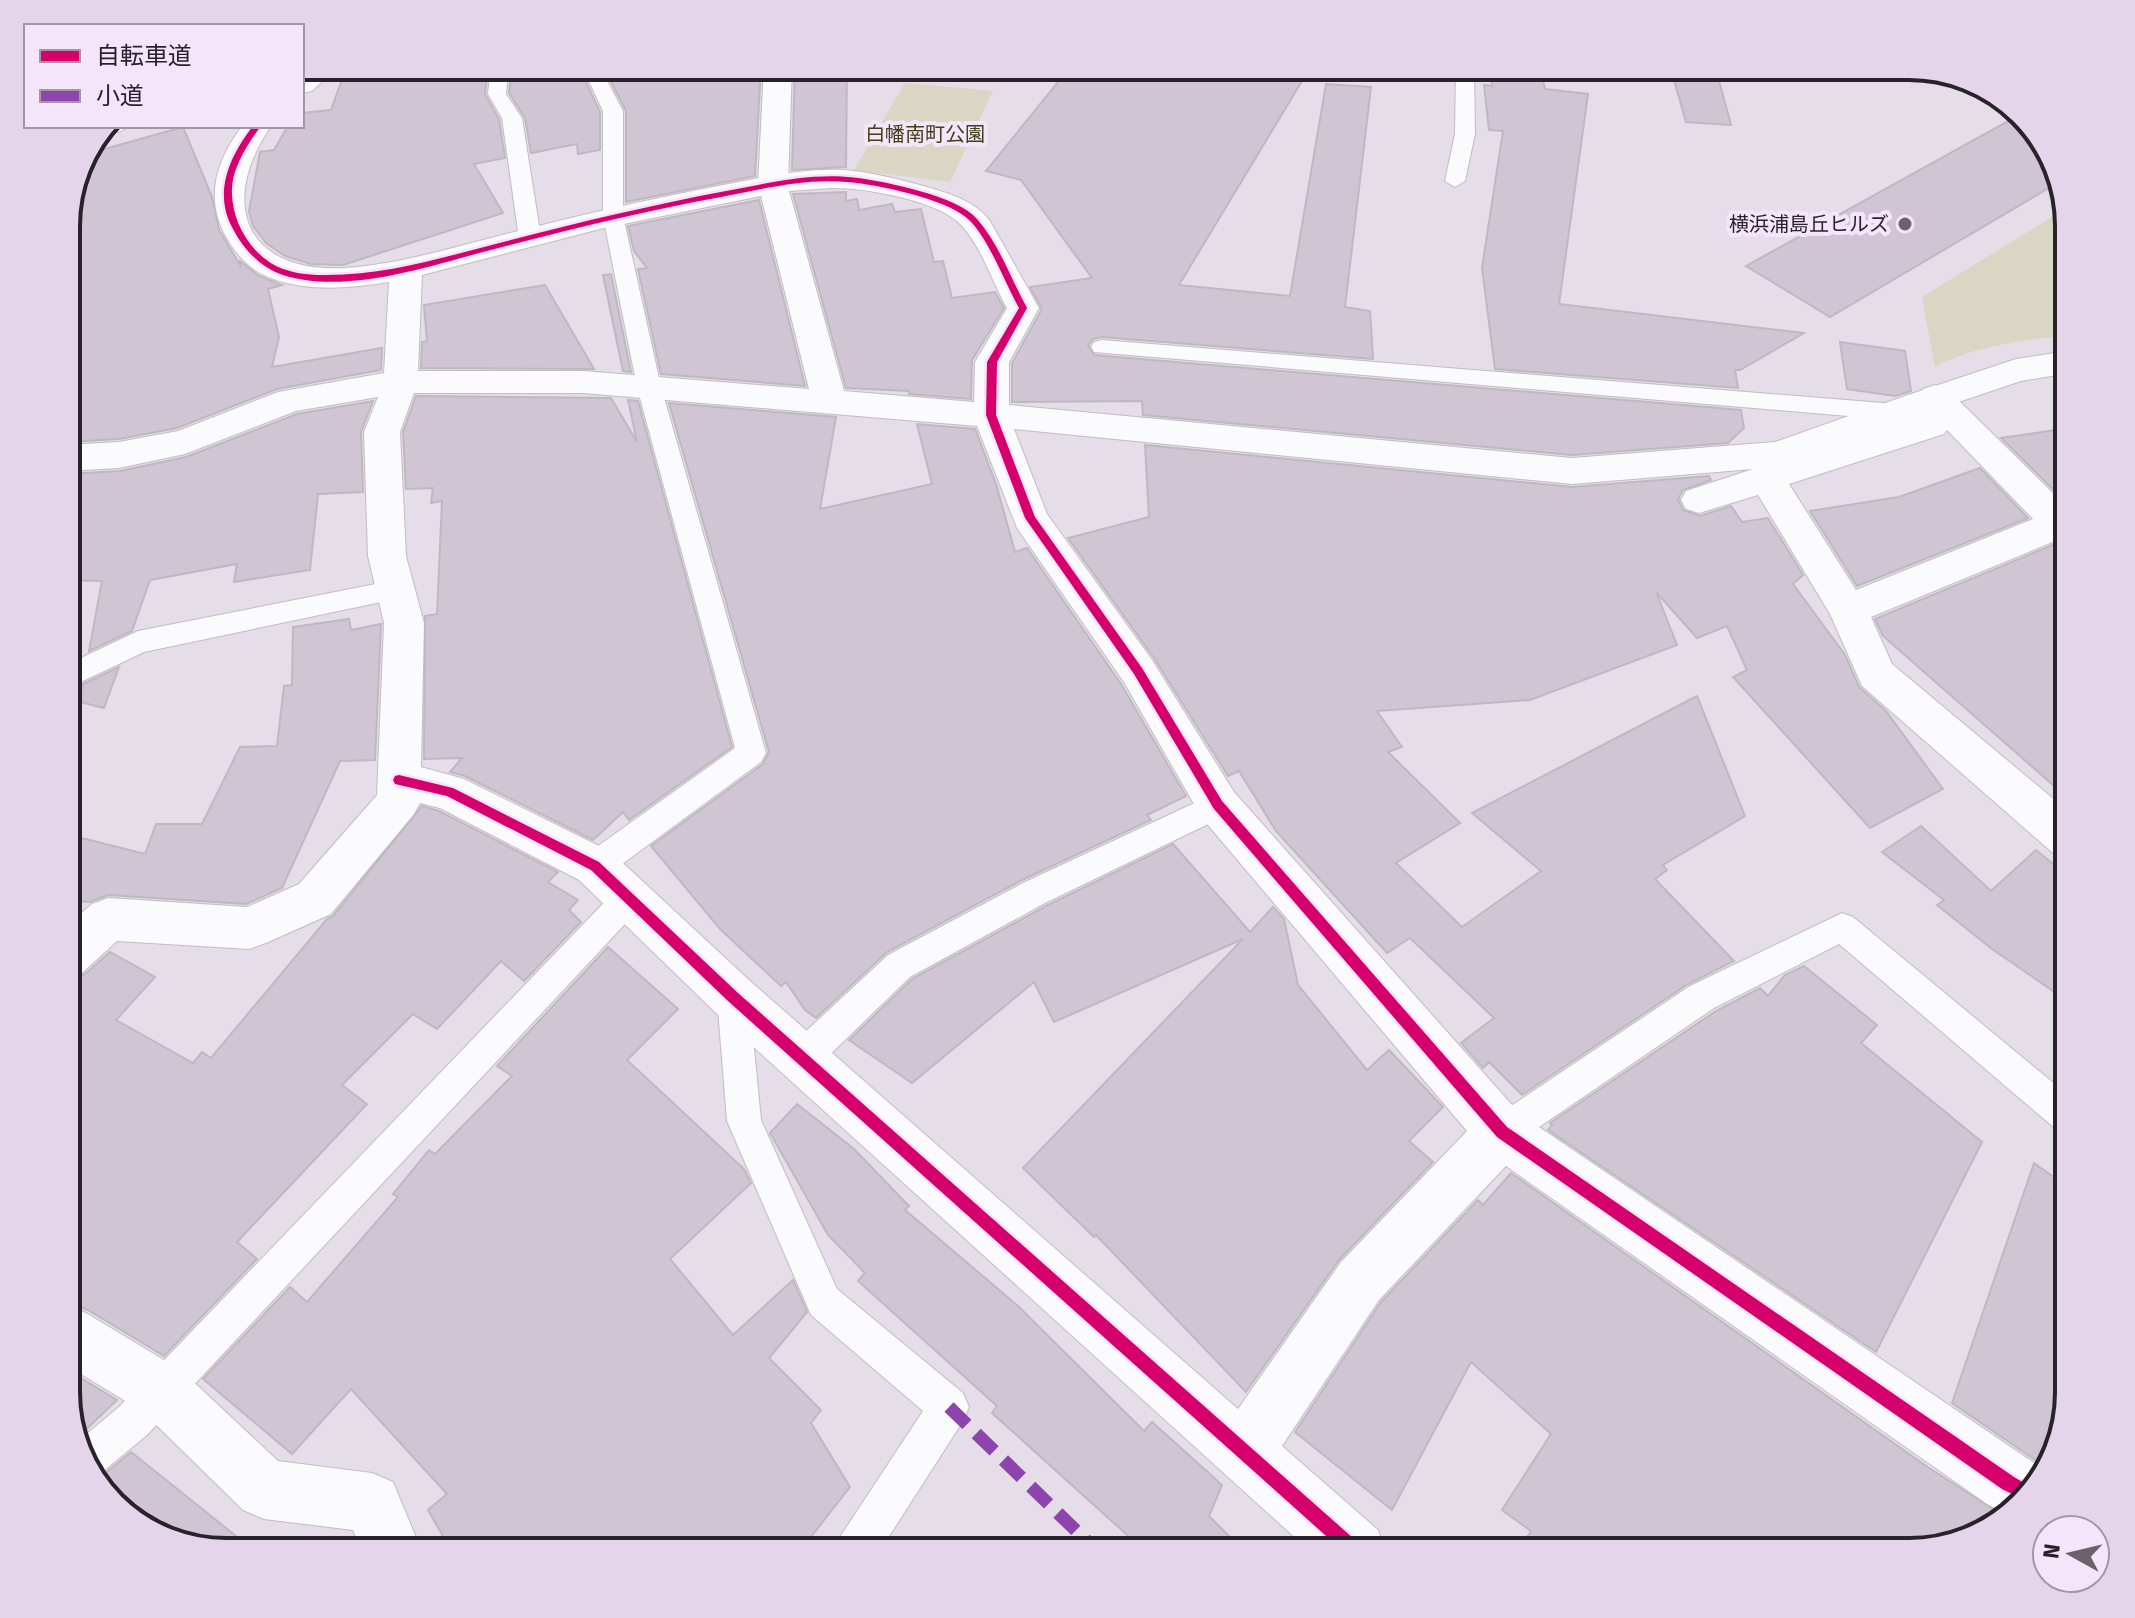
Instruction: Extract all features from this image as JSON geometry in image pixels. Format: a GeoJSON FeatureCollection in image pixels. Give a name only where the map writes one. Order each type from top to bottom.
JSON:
{"type":"FeatureCollection","features":[{"type":"Feature","properties":{"kind":"street"},"geometry":{"type":"LineString","coordinates":[[777,80],[773,185],[829,401]]}},
{"type":"Feature","properties":{"kind":"street"},"geometry":{"type":"LineString","coordinates":[[255,128],[244,141],[229,183],[228,206],[247,251],[274,267],[296,275],[333,277],[406,270],[613,216],[773,185],[846,179],[939,199],[970,216],[1023,308],[992,362],[991,415],[1030,518],[1138,671],[1218,805],[1502,1132],[2019,1488]]}},
{"type":"Feature","properties":{"kind":"street"},"geometry":{"type":"LineString","coordinates":[[80,944],[108,919],[249,928],[315,899],[399,801],[404,623],[387,556],[382,432],[401,382],[406,270]]}},
{"type":"Feature","properties":{"kind":"street"},"geometry":{"type":"LineString","coordinates":[[80,457],[119,455],[185,442],[290,400],[401,382],[583,382],[991,415],[1572,471],[1778,454],[2016,370],[2055,364]]}},
{"type":"Feature","properties":{"kind":"street"},"geometry":{"type":"LineString","coordinates":[[1699,500],[1932,425],[1915,405]]}},
{"type":"Feature","properties":{"kind":"street"},"geometry":{"type":"LineString","coordinates":[[1915,405],[2055,521]]}},
{"type":"Feature","properties":{"kind":"street"},"geometry":{"type":"LineString","coordinates":[[1766,478],[1848,610],[1876,674],[2055,827]]}},
{"type":"Feature","properties":{"kind":"street"},"geometry":{"type":"LineString","coordinates":[[1848,610],[2055,531]]}},
{"type":"Feature","properties":{"kind":"street"},"geometry":{"type":"LineString","coordinates":[[399,780],[449,792],[612,882],[733,997],[1340,1538]]}},
{"type":"Feature","properties":{"kind":"street"},"geometry":{"type":"LineString","coordinates":[[1244,1451],[1360,1281],[1502,1132]]}},
{"type":"Feature","properties":{"kind":"street"},"geometry":{"type":"LineString","coordinates":[[80,1341],[162,1391],[264,1489],[372,1503],[386,1538]]}},
{"type":"Feature","properties":{"kind":"lane"},"geometry":{"type":"LineString","coordinates":[[498,80],[497,94],[512,118],[530,238]]}},
{"type":"Feature","properties":{"kind":"lane"},"geometry":{"type":"LineString","coordinates":[[94,1454],[162,1391],[612,882],[751,753],[649,387],[613,216],[613,111],[598,80]]}},
{"type":"Feature","properties":{"kind":"lane"},"geometry":{"type":"LineString","coordinates":[[1455,181],[1465,134],[1465,80]]}},
{"type":"Feature","properties":{"kind":"lane"},"geometry":{"type":"LineString","coordinates":[[1102,347],[1915,405]]}},
{"type":"Feature","properties":{"kind":"lane"},"geometry":{"type":"LineString","coordinates":[[80,671],[138,642],[396,590]]}},
{"type":"Feature","properties":{"kind":"lane"},"geometry":{"type":"LineString","coordinates":[[802,1058],[899,966],[1034,893],[1218,805]]}},
{"type":"Feature","properties":{"kind":"lane"},"geometry":{"type":"LineString","coordinates":[[1502,1132],[1702,997],[1842,927],[2055,1106]]}},
{"type":"Feature","properties":{"kind":"lane"},"geometry":{"type":"LineString","coordinates":[[733,997],[744,1121],[824,1302],[949,1407],[864,1538]]}},
{"type":"Feature","properties":{"kind":"green space","name":"白幡南町公園"},"geometry":{"type":"Polygon","coordinates":[[[905,83],[993,91],[950,182],[854,170],[905,83]]]}},
{"type":"Feature","properties":{"kind":"green space"},"geometry":{"type":"Polygon","coordinates":[[[2054,215],[2055,337],[2000,345],[1965,354],[1935,367],[1922,297],[2054,215]]]}},
{"type":"Feature","properties":{"kind":"building"},"geometry":{"type":"Polygon","coordinates":[[[342,80],[486,80],[485,94],[499,119],[505,158],[474,164],[503,213],[343,265],[311,264],[285,256],[266,243],[253,226],[249,211],[260,152],[274,150],[287,128],[304,128],[304,113],[331,110],[342,80]]]}},
{"type":"Feature","properties":{"kind":"building"},"geometry":{"type":"Polygon","coordinates":[[[510,80],[585,80],[600,112],[600,150],[578,154],[577,144],[531,153],[525,118],[509,93],[510,80]]]}},
{"type":"Feature","properties":{"kind":"building"},"geometry":{"type":"Polygon","coordinates":[[[610,80],[760,80],[755,176],[626,202],[626,111],[610,80]]]}},
{"type":"Feature","properties":{"kind":"building"},"geometry":{"type":"Polygon","coordinates":[[[795,80],[847,80],[846,167],[792,170],[795,80]]]}},
{"type":"Feature","properties":{"kind":"building"},"geometry":{"type":"Polygon","coordinates":[[[1060,80],[1303,80],[1179,285],[1290,296],[1326,84],[1371,87],[1345,307],[1370,311],[1373,359],[1102,337],[1093,339],[1088,345],[1094,355],[1741,410],[1744,428],[1728,443],[1572,455],[1143,415],[1142,401],[1012,402],[1012,363],[1042,309],[1030,287],[1092,278],[1021,180],[986,171],[1060,80]]]}},
{"type":"Feature","properties":{"kind":"building"},"geometry":{"type":"Polygon","coordinates":[[[1491,80],[1543,80],[1545,89],[1588,94],[1559,304],[1804,333],[1735,370],[1738,388],[1495,369],[1482,268],[1503,131],[1489,130],[1484,85],[1492,86],[1491,80]]]}},
{"type":"Feature","properties":{"kind":"building"},"geometry":{"type":"Polygon","coordinates":[[[1674,80],[1719,80],[1731,125],[1686,122],[1674,80]]]}},
{"type":"Feature","properties":{"kind":"building","name":"横浜浦島丘ヒルズ"},"geometry":{"type":"Polygon","coordinates":[[[2009,120],[2040,161],[2050,187],[1830,317],[1746,266],[2009,120]]]}},
{"type":"Feature","properties":{"kind":"building"},"geometry":{"type":"Polygon","coordinates":[[[183,128],[212,197],[219,230],[240,265],[240,261],[259,276],[282,285],[268,289],[279,337],[272,367],[382,348],[381,370],[277,389],[177,428],[119,439],[80,441],[80,216],[85,188],[102,150],[183,128]]]}},
{"type":"Feature","properties":{"kind":"building"},"geometry":{"type":"Polygon","coordinates":[[[846,192],[846,201],[857,199],[859,210],[892,204],[895,212],[921,209],[934,262],[943,261],[952,298],[995,292],[1004,308],[972,360],[971,399],[909,394],[909,391],[846,388],[793,194],[846,192]]]}},
{"type":"Feature","properties":{"kind":"building"},"geometry":{"type":"Polygon","coordinates":[[[759,200],[805,386],[661,374],[638,269],[647,268],[634,251],[628,226],[759,200]]]}},
{"type":"Feature","properties":{"kind":"building"},"geometry":{"type":"Polygon","coordinates":[[[611,274],[631,372],[623,371],[603,275],[611,274]]]}},
{"type":"Feature","properties":{"kind":"building"},"geometry":{"type":"Polygon","coordinates":[[[545,285],[594,369],[421,368],[422,342],[427,341],[424,305],[545,285]]]}},
{"type":"Feature","properties":{"kind":"building"},"geometry":{"type":"Polygon","coordinates":[[[1840,342],[1905,351],[1911,391],[1895,396],[1847,389],[1840,342]]]}},
{"type":"Feature","properties":{"kind":"building"},"geometry":{"type":"Polygon","coordinates":[[[416,396],[611,398],[637,442],[628,400],[638,401],[732,747],[629,820],[623,812],[593,840],[465,776],[450,772],[462,758],[424,759],[425,616],[437,614],[442,501],[431,503],[433,488],[406,489],[403,432],[416,396]]]}},
{"type":"Feature","properties":{"kind":"building"},"geometry":{"type":"Polygon","coordinates":[[[373,401],[361,432],[363,492],[318,494],[310,570],[234,582],[237,564],[150,580],[132,631],[89,651],[102,581],[80,580],[80,473],[120,471],[186,457],[297,414],[373,401]]]}},
{"type":"Feature","properties":{"kind":"building"},"geometry":{"type":"Polygon","coordinates":[[[669,403],[836,417],[820,509],[932,484],[917,424],[975,429],[996,484],[1015,552],[1027,548],[1121,684],[1186,796],[1147,815],[1151,820],[1022,880],[887,952],[816,1018],[805,1010],[786,982],[781,986],[720,929],[651,846],[763,764],[769,752],[669,403]]]}},
{"type":"Feature","properties":{"kind":"building"},"geometry":{"type":"Polygon","coordinates":[[[2055,430],[2055,491],[2001,438],[2055,430]]]}},
{"type":"Feature","properties":{"kind":"building"},"geometry":{"type":"Polygon","coordinates":[[[1145,445],[1572,487],[1709,476],[1711,480],[1683,490],[1678,499],[1683,510],[1700,516],[1731,506],[1742,522],[1768,518],[1803,575],[1793,584],[1845,655],[1859,687],[1886,711],[1943,789],[1870,828],[1733,677],[1747,670],[1727,626],[1697,638],[1656,592],[1677,645],[1530,700],[1377,711],[1402,747],[1388,752],[1460,823],[1396,863],[1462,927],[1541,871],[1472,813],[1697,696],[1745,816],[1663,865],[1667,870],[1655,879],[1734,961],[1688,984],[1522,1095],[1489,1062],[1483,1068],[1461,1043],[1494,1018],[1410,938],[1387,953],[1276,831],[1239,771],[1228,776],[1154,658],[1068,538],[1149,517],[1145,445]]]}},
{"type":"Feature","properties":{"kind":"building"},"geometry":{"type":"Polygon","coordinates":[[[1980,468],[2028,518],[1857,586],[1810,511],[1899,497],[1980,468]]]}},
{"type":"Feature","properties":{"kind":"building"},"geometry":{"type":"Polygon","coordinates":[[[2055,544],[2055,787],[1883,636],[1875,619],[2055,544]]]}},
{"type":"Feature","properties":{"kind":"building"},"geometry":{"type":"Polygon","coordinates":[[[349,619],[351,630],[381,624],[375,760],[340,761],[282,888],[246,904],[108,895],[90,902],[80,901],[80,838],[145,854],[156,824],[202,824],[240,747],[277,746],[284,686],[292,685],[293,627],[349,619]]]}},
{"type":"Feature","properties":{"kind":"building"},"geometry":{"type":"Polygon","coordinates":[[[119,667],[104,708],[80,702],[83,684],[119,667]]]}},
{"type":"Feature","properties":{"kind":"building"},"geometry":{"type":"Polygon","coordinates":[[[422,806],[439,811],[558,872],[548,882],[578,900],[569,910],[581,922],[524,981],[501,961],[437,1029],[413,1014],[342,1085],[367,1104],[237,1242],[257,1259],[164,1356],[80,1307],[80,976],[110,952],[155,977],[116,1020],[193,1063],[202,1052],[211,1058],[327,919],[333,916],[422,806]]]}},
{"type":"Feature","properties":{"kind":"building"},"geometry":{"type":"Polygon","coordinates":[[[1921,826],[1991,891],[2036,850],[2055,866],[2055,992],[1992,949],[1937,905],[1944,900],[1882,852],[1921,826]]]}},
{"type":"Feature","properties":{"kind":"building"},"geometry":{"type":"Polygon","coordinates":[[[1173,844],[1250,932],[1273,907],[1284,919],[1298,985],[1367,1070],[1389,1050],[1443,1107],[1409,1141],[1433,1162],[1339,1260],[1246,1392],[1096,1235],[1094,1237],[1023,1168],[1243,939],[1054,1022],[1034,982],[912,1083],[849,1040],[912,979],[1046,906],[1173,844]]]}},
{"type":"Feature","properties":{"kind":"building"},"geometry":{"type":"Polygon","coordinates":[[[608,947],[678,1009],[627,1060],[744,1169],[751,1183],[670,1259],[733,1335],[793,1280],[807,1312],[769,1358],[821,1410],[811,1423],[850,1487],[810,1538],[444,1538],[428,1510],[447,1494],[351,1389],[292,1454],[203,1379],[290,1287],[307,1302],[398,1197],[393,1194],[429,1150],[435,1154],[512,1076],[497,1066],[608,947]]]}},
{"type":"Feature","properties":{"kind":"building"},"geometry":{"type":"Polygon","coordinates":[[[1804,966],[1877,1025],[1861,1043],[1982,1142],[1876,1352],[1548,1130],[1552,1125],[1550,1123],[1716,1011],[1760,988],[1768,996],[1785,975],[1804,966]]]}},
{"type":"Feature","properties":{"kind":"building"},"geometry":{"type":"Polygon","coordinates":[[[797,1104],[854,1149],[909,1206],[905,1210],[1018,1306],[1144,1431],[1152,1422],[1222,1485],[1209,1516],[1231,1538],[1130,1538],[992,1413],[997,1406],[858,1281],[865,1273],[828,1235],[770,1133],[797,1104]]]}},
{"type":"Feature","properties":{"kind":"building"},"geometry":{"type":"Polygon","coordinates":[[[2034,1163],[2055,1178],[2055,1402],[2047,1439],[2037,1461],[1952,1403],[2034,1163]]]}},
{"type":"Feature","properties":{"kind":"building"},"geometry":{"type":"Polygon","coordinates":[[[1511,1173],[1929,1468],[1994,1510],[1974,1523],[1928,1537],[1527,1538],[1531,1531],[1502,1510],[1551,1434],[1471,1362],[1392,1510],[1295,1432],[1381,1302],[1478,1200],[1483,1205],[1511,1173]]]}},
{"type":"Feature","properties":{"kind":"building"},"geometry":{"type":"Polygon","coordinates":[[[80,1378],[117,1400],[85,1430],[80,1402],[80,1378]]]}},
{"type":"Feature","properties":{"kind":"building"},"geometry":{"type":"Polygon","coordinates":[[[131,1452],[238,1538],[207,1537],[170,1527],[137,1508],[105,1473],[131,1452]]]}},
{"type":"Feature","properties":{"kind":"marked path"},"geometry":{"type":"LineString","coordinates":[[949,1407],[1084,1538]]}},
{"type":"Feature","properties":{"kind":"cycle path"},"geometry":{"type":"LineString","coordinates":[[256,128],[243,145],[229,179],[231,215],[241,237],[256,255],[274,268],[299,276],[344,278],[389,272],[636,212],[803,180],[846,179],[874,183],[932,198],[963,211],[979,228],[1023,308],[992,362],[991,415],[1030,518],[1138,671],[1218,805],[1502,1132],[2019,1488]]}},
{"type":"Feature","properties":{"kind":"cycle path"},"geometry":{"type":"LineString","coordinates":[[399,780],[449,792],[595,866],[733,997],[1340,1538]]}},
{"type":"Feature","properties":{"kind":"place","name":"横浜浦島丘ヒルズ"},"geometry":{"type":"Point","coordinates":[1905,224]}}]}
